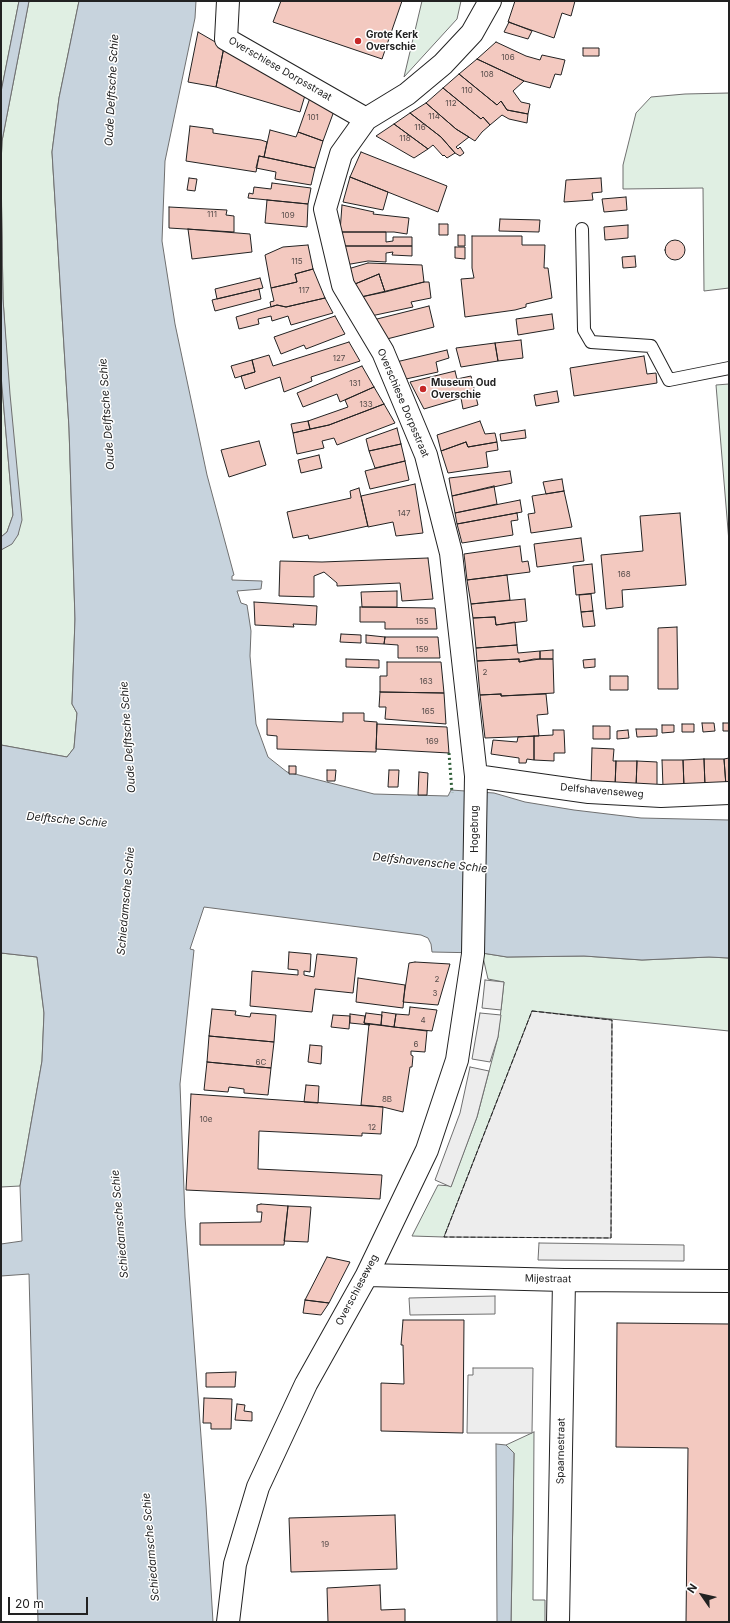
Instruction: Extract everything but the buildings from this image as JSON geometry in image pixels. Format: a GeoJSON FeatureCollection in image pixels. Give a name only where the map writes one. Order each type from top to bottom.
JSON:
{"type":"FeatureCollection","features":[{"type":"Feature","properties":{"kind":"street","name":"Overschiese Dorpsstraat"},"geometry":{"type":"LineString","coordinates":[[228,1],[226,39],[366,119]]}},
{"type":"Feature","properties":{"kind":"street","name":"Overschiese Dorpsstraat"},"geometry":{"type":"LineString","coordinates":[[475,784],[450,553],[426,455],[383,352],[343,285],[326,209],[341,154],[366,119],[407,94],[443,64],[472,33],[490,1]]}},
{"type":"Feature","properties":{"kind":"street","name":"Delfshavenseweg"},"geometry":{"type":"LineString","coordinates":[[475,784],[661,796],[729,793]]}},
{"type":"Feature","properties":{"kind":"street","name":"Hogebrug"},"geometry":{"type":"LineString","coordinates":[[473,954],[475,784]]}},
{"type":"Feature","properties":{"kind":"street","name":"Overschieseweg"},"geometry":{"type":"LineString","coordinates":[[228,1622],[235,1564],[258,1487],[306,1384],[366,1275],[427,1150],[457,1060],[473,954]]}},
{"type":"Feature","properties":{"kind":"street","name":"Mijestraat"},"geometry":{"type":"LineString","coordinates":[[366,1275],[564,1280],[729,1281]]}},
{"type":"Feature","properties":{"kind":"street","name":"Spaarnestraat"},"geometry":{"type":"LineString","coordinates":[[558,1622],[564,1280]]}},
{"type":"Feature","properties":{"kind":"lane"},"geometry":{"type":"LineString","coordinates":[[582,229],[584,330],[591,342],[651,346],[669,380],[729,368]]}},
{"type":"Feature","properties":{"kind":"green space"},"geometry":{"type":"Polygon","coordinates":[[[1,1],[19,1],[1,92],[1,1]]]}},
{"type":"Feature","properties":{"kind":"green space"},"geometry":{"type":"Polygon","coordinates":[[[29,1],[79,1],[59,98],[52,152],[69,428],[75,619],[72,704],[77,713],[74,748],[67,757],[1,745],[1,550],[18,535],[3,299],[1,165],[2,141],[29,1]]]}},
{"type":"Feature","properties":{"kind":"green space"},"geometry":{"type":"Polygon","coordinates":[[[422,1],[461,1],[457,19],[404,77],[422,1]]]}},
{"type":"Feature","properties":{"kind":"green space"},"geometry":{"type":"Polygon","coordinates":[[[729,93],[729,288],[704,291],[703,188],[623,189],[623,165],[636,113],[651,97],[685,94],[729,93]]]}},
{"type":"Feature","properties":{"kind":"green space"},"geometry":{"type":"Polygon","coordinates":[[[1,375],[13,515],[7,532],[1,537],[1,375]]]}},
{"type":"Feature","properties":{"kind":"green space"},"geometry":{"type":"Polygon","coordinates":[[[729,384],[729,542],[716,385],[729,384]]]}},
{"type":"Feature","properties":{"kind":"green space"},"geometry":{"type":"Polygon","coordinates":[[[1,953],[37,957],[44,1013],[42,1061],[20,1186],[1,1187],[1,953]]]}},
{"type":"Feature","properties":{"kind":"green space"},"geometry":{"type":"Polygon","coordinates":[[[482,953],[507,957],[584,956],[642,960],[709,957],[729,958],[729,1031],[532,1011],[444,1237],[412,1236],[438,1185],[451,1186],[477,1117],[498,1037],[504,982],[488,979],[482,953]]]}},
{"type":"Feature","properties":{"kind":"green space"},"geometry":{"type":"Polygon","coordinates":[[[534,1432],[533,1600],[545,1600],[545,1622],[511,1622],[514,1453],[506,1445],[534,1432]]]}},
{"type":"Feature","properties":{"kind":"shaded area"},"geometry":{"type":"Polygon","coordinates":[[[485,980],[504,982],[501,1010],[482,1008],[485,980]]]}},
{"type":"Feature","properties":{"kind":"shaded area"},"geometry":{"type":"Polygon","coordinates":[[[532,1011],[612,1020],[611,1238],[444,1237],[532,1011]]]}},
{"type":"Feature","properties":{"kind":"shaded area"},"geometry":{"type":"Polygon","coordinates":[[[480,1013],[501,1015],[498,1037],[490,1062],[472,1059],[480,1013]]]}},
{"type":"Feature","properties":{"kind":"shaded area"},"geometry":{"type":"Polygon","coordinates":[[[470,1067],[489,1071],[477,1117],[451,1187],[435,1180],[460,1113],[470,1067]]]}},
{"type":"Feature","properties":{"kind":"shaded area"},"geometry":{"type":"Polygon","coordinates":[[[539,1243],[684,1245],[684,1261],[538,1260],[539,1243]]]}},
{"type":"Feature","properties":{"kind":"shaded area"},"geometry":{"type":"Polygon","coordinates":[[[495,1296],[495,1314],[410,1315],[409,1298],[495,1296]]]}},
{"type":"Feature","properties":{"kind":"shaded area"},"geometry":{"type":"Polygon","coordinates":[[[473,1368],[533,1368],[532,1433],[467,1433],[468,1375],[473,1375],[473,1368]]]}},
{"type":"Feature","properties":{"kind":"water"},"geometry":{"type":"Polygon","coordinates":[[[19,1],[29,1],[2,141],[1,165],[1,92],[19,1]]]}},
{"type":"Feature","properties":{"kind":"water"},"geometry":{"type":"Polygon","coordinates":[[[79,1],[196,1],[195,18],[165,161],[162,241],[175,324],[207,475],[234,575],[232,576],[232,580],[262,581],[261,589],[237,591],[241,603],[247,605],[251,631],[250,656],[256,724],[268,757],[287,772],[374,794],[448,796],[451,790],[494,793],[525,802],[574,810],[641,818],[729,820],[729,958],[709,957],[642,960],[584,956],[507,957],[482,953],[432,952],[431,944],[428,938],[421,935],[204,907],[190,949],[194,950],[180,1084],[185,1217],[213,1622],[38,1622],[29,1274],[1,1276],[1,1244],[22,1241],[20,1186],[42,1061],[44,1013],[37,957],[1,953],[1,745],[67,757],[74,748],[77,713],[72,704],[75,619],[69,428],[52,152],[59,98],[79,1]]]}},
{"type":"Feature","properties":{"kind":"water"},"geometry":{"type":"Polygon","coordinates":[[[1,175],[3,299],[22,520],[18,535],[12,544],[1,550],[1,537],[7,532],[13,515],[1,375],[1,175]]]}},
{"type":"Feature","properties":{"kind":"water"},"geometry":{"type":"Polygon","coordinates":[[[496,1444],[506,1445],[514,1453],[511,1622],[497,1622],[496,1444]]]}},
{"type":"Feature","properties":{"kind":"hedge"},"geometry":{"type":"LineString","coordinates":[[449,753],[452,793]]}},
{"type":"Feature","properties":{"kind":"fence"},"geometry":{"type":"LineString","coordinates":[[532,1011],[612,1020],[611,1238],[444,1237],[532,1011]]}},
{"type":"Feature","properties":{"kind":"place","name":"Grote Kerk Overschie"},"geometry":{"type":"Point","coordinates":[358,41]}},
{"type":"Feature","properties":{"kind":"place","name":"Museum Oud Overschie"},"geometry":{"type":"Point","coordinates":[423,389]}},
{"type":"Feature","properties":{"kind":"water label","name":"Oude Delftsche Schie"},"geometry":{"type":"Point","coordinates":[112,90]}},
{"type":"Feature","properties":{"kind":"water label","name":"Oude Delftsche Schie"},"geometry":{"type":"Point","coordinates":[107,414]}},
{"type":"Feature","properties":{"kind":"water label","name":"Oude Delftsche Schie"},"geometry":{"type":"Point","coordinates":[128,737]}},
{"type":"Feature","properties":{"kind":"water label","name":"Delftsche Schie"},"geometry":{"type":"Point","coordinates":[67,820]}},
{"type":"Feature","properties":{"kind":"water label","name":"Delfshavensche Schie"},"geometry":{"type":"Point","coordinates":[430,863]}},
{"type":"Feature","properties":{"kind":"water label","name":"Schiedamsche Schie"},"geometry":{"type":"Point","coordinates":[126,901]}},
{"type":"Feature","properties":{"kind":"water label","name":"Schiedamsche Schie"},"geometry":{"type":"Point","coordinates":[120,1224]}},
{"type":"Feature","properties":{"kind":"water label","name":"Schiedamsche Schie"},"geometry":{"type":"Point","coordinates":[151,1547]}}]}
